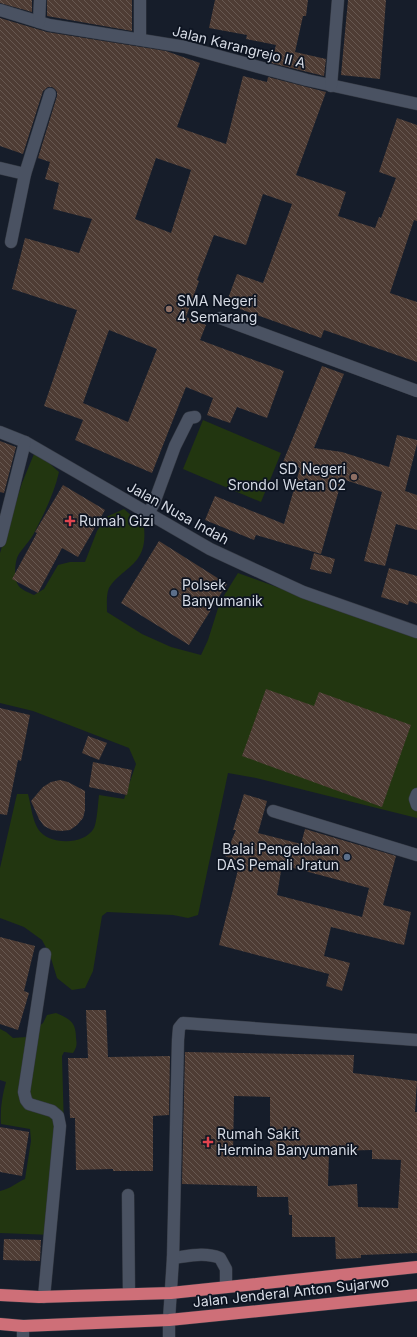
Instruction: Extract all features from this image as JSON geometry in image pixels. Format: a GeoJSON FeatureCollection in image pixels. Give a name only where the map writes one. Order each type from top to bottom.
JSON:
{"type":"FeatureCollection","features":[{"type":"Feature","properties":{"kind":"highway","name":"Jalan Jenderal Anton Sujarwo"},"geometry":{"type":"LineString","coordinates":[[0,1295],[44,1297],[171,1292],[417,1267]]}},
{"type":"Feature","properties":{"kind":"highway","name":"Jalan Jenderal Anton Sujarwo"},"geometry":{"type":"LineString","coordinates":[[0,1324],[23,1331],[169,1320],[417,1295]]}},
{"type":"Feature","properties":{"kind":"street"},"geometry":{"type":"LineString","coordinates":[[38,22],[40,0]]}},
{"type":"Feature","properties":{"kind":"street"},"geometry":{"type":"LineString","coordinates":[[140,0],[140,39]]}},
{"type":"Feature","properties":{"kind":"street"},"geometry":{"type":"LineString","coordinates":[[331,86],[338,0]]}},
{"type":"Feature","properties":{"kind":"street","name":"Jalan Karangrejo II A"},"geometry":{"type":"LineString","coordinates":[[0,10],[49,25],[185,47],[331,86],[417,104]]}},
{"type":"Feature","properties":{"kind":"street"},"geometry":{"type":"LineString","coordinates":[[11,242],[25,174],[50,94]]}},
{"type":"Feature","properties":{"kind":"street"},"geometry":{"type":"LineString","coordinates":[[0,168],[25,174]]}},
{"type":"Feature","properties":{"kind":"street"},"geometry":{"type":"LineString","coordinates":[[220,318],[417,391]]}},
{"type":"Feature","properties":{"kind":"street"},"geometry":{"type":"LineString","coordinates":[[148,514],[154,503],[175,446],[189,418],[195,417]]}},
{"type":"Feature","properties":{"kind":"street","name":"Jalan Nusa Indah"},"geometry":{"type":"LineString","coordinates":[[0,432],[25,442],[210,549],[303,592],[417,632]]}},
{"type":"Feature","properties":{"kind":"street"},"geometry":{"type":"LineString","coordinates":[[0,541],[25,442]]}},
{"type":"Feature","properties":{"kind":"street"},"geometry":{"type":"LineString","coordinates":[[417,794],[415,799],[417,805]]}},
{"type":"Feature","properties":{"kind":"street"},"geometry":{"type":"LineString","coordinates":[[273,811],[417,855]]}},
{"type":"Feature","properties":{"kind":"street"},"geometry":{"type":"LineString","coordinates":[[44,1297],[60,1126],[58,1116],[52,1111],[29,1104],[26,1100],[24,1092],[45,954]]}},
{"type":"Feature","properties":{"kind":"street"},"geometry":{"type":"LineString","coordinates":[[169,1337],[173,1258],[179,1028],[183,1023],[412,1040],[417,1049]]}},
{"type":"Feature","properties":{"kind":"street"},"geometry":{"type":"LineString","coordinates":[[128,1195],[129,1294]]}},
{"type":"Feature","properties":{"kind":"street"},"geometry":{"type":"LineString","coordinates":[[173,1258],[212,1254],[220,1258],[226,1269],[226,1287]]}},
{"type":"Feature","properties":{"kind":"green space"},"geometry":{"type":"Polygon","coordinates":[[[203,420],[281,453],[261,502],[183,469],[203,420]]]}},
{"type":"Feature","properties":{"kind":"green space"},"geometry":{"type":"Polygon","coordinates":[[[34,454],[49,463],[59,472],[44,513],[33,535],[16,561],[16,580],[18,585],[27,592],[34,595],[44,589],[58,565],[70,562],[85,562],[97,531],[106,517],[124,509],[144,527],[144,541],[141,553],[135,563],[116,579],[109,588],[107,597],[107,612],[142,634],[171,647],[201,655],[208,640],[220,602],[238,573],[417,638],[417,818],[256,778],[228,773],[198,915],[188,918],[173,915],[107,912],[102,916],[93,971],[85,988],[72,990],[57,978],[50,955],[42,940],[24,927],[0,918],[0,868],[17,794],[28,794],[34,821],[38,829],[43,834],[57,840],[75,840],[89,834],[94,828],[97,817],[99,795],[124,799],[136,764],[129,748],[33,711],[0,703],[0,553],[22,483],[34,454]]]}},
{"type":"Feature","properties":{"kind":"green space"},"geometry":{"type":"Polygon","coordinates":[[[56,1013],[65,1017],[71,1022],[75,1028],[77,1044],[73,1053],[64,1052],[62,1056],[64,1129],[57,1223],[54,1235],[0,1233],[0,1191],[25,1179],[31,1141],[30,1129],[1,1124],[3,1092],[6,1082],[0,1080],[0,1029],[13,1038],[26,1037],[43,1023],[47,1015],[56,1013]]]}},
{"type":"Feature","properties":{"kind":"building"},"geometry":{"type":"Polygon","coordinates":[[[0,0],[32,0],[32,12],[0,3],[0,0]]]}},
{"type":"Feature","properties":{"kind":"building"},"geometry":{"type":"Polygon","coordinates":[[[47,0],[132,0],[132,31],[47,16],[47,0]]]}},
{"type":"Feature","properties":{"kind":"building"},"geometry":{"type":"Polygon","coordinates":[[[215,0],[308,0],[306,16],[303,16],[295,52],[326,59],[324,76],[271,63],[276,45],[246,39],[247,35],[209,28],[215,0]]]}},
{"type":"Feature","properties":{"kind":"building"},"geometry":{"type":"Polygon","coordinates":[[[348,0],[386,0],[380,79],[341,75],[348,0]]]}},
{"type":"Feature","properties":{"kind":"building"},"geometry":{"type":"Polygon","coordinates":[[[0,18],[47,32],[166,51],[200,63],[177,127],[226,144],[243,76],[267,82],[268,77],[326,92],[296,175],[346,192],[338,216],[375,228],[379,217],[381,218],[396,178],[379,172],[397,118],[417,125],[417,221],[414,220],[390,293],[417,302],[417,362],[324,330],[321,338],[226,304],[237,274],[263,283],[292,204],[263,194],[246,245],[214,235],[197,280],[199,281],[186,317],[206,325],[200,340],[284,371],[267,418],[237,407],[230,423],[207,415],[213,398],[186,387],[152,473],[75,440],[83,420],[44,406],[77,310],[12,289],[25,238],[79,253],[92,219],[53,209],[59,183],[45,179],[50,162],[38,158],[57,96],[55,89],[48,87],[43,91],[23,154],[0,146],[0,18]],[[156,158],[135,219],[171,233],[191,170],[156,158]],[[109,330],[83,403],[128,422],[157,349],[109,330]]]}},
{"type":"Feature","properties":{"kind":"building"},"geometry":{"type":"Polygon","coordinates":[[[322,366],[344,374],[314,448],[342,452],[389,467],[397,435],[417,440],[405,491],[417,495],[417,530],[396,524],[385,566],[364,561],[382,492],[342,479],[321,554],[256,535],[254,540],[205,520],[215,496],[284,524],[300,468],[283,462],[322,366]]]}},
{"type":"Feature","properties":{"kind":"building"},"geometry":{"type":"Polygon","coordinates":[[[0,441],[16,447],[4,493],[0,492],[0,441]]]}},
{"type":"Feature","properties":{"kind":"building","name":"Rumah Gizi"},"geometry":{"type":"Polygon","coordinates":[[[63,485],[105,510],[78,557],[62,548],[38,593],[12,579],[37,533],[35,532],[63,485]]]}},
{"type":"Feature","properties":{"kind":"building","name":"Polsek Banyumanik"},"geometry":{"type":"Polygon","coordinates":[[[159,541],[227,584],[189,645],[121,603],[159,541]]]}},
{"type":"Feature","properties":{"kind":"building"},"geometry":{"type":"Polygon","coordinates":[[[314,553],[335,559],[331,574],[310,569],[314,553]]]}},
{"type":"Feature","properties":{"kind":"building"},"geometry":{"type":"Polygon","coordinates":[[[389,568],[417,576],[417,604],[409,601],[408,605],[381,597],[389,568]]]}},
{"type":"Feature","properties":{"kind":"building"},"geometry":{"type":"Polygon","coordinates":[[[266,689],[314,706],[319,692],[411,725],[382,807],[242,756],[266,689]]]}},
{"type":"Feature","properties":{"kind":"building"},"geometry":{"type":"Polygon","coordinates":[[[0,708],[30,715],[21,761],[18,760],[7,815],[0,814],[0,708]]]}},
{"type":"Feature","properties":{"kind":"building"},"geometry":{"type":"Polygon","coordinates":[[[88,736],[107,743],[99,760],[82,753],[88,736]]]}},
{"type":"Feature","properties":{"kind":"building"},"geometry":{"type":"Polygon","coordinates":[[[93,762],[132,770],[127,795],[89,787],[93,762]]]}},
{"type":"Feature","properties":{"kind":"building"},"geometry":{"type":"Polygon","coordinates":[[[60,780],[68,782],[85,791],[85,810],[83,818],[70,830],[61,831],[52,830],[44,826],[39,819],[31,801],[43,787],[51,782],[60,780]]]}},
{"type":"Feature","properties":{"kind":"building"},"geometry":{"type":"Polygon","coordinates":[[[244,794],[267,801],[258,833],[301,844],[305,829],[396,856],[383,905],[411,912],[404,945],[331,927],[324,956],[350,963],[342,991],[326,986],[329,974],[219,945],[240,862],[225,856],[236,830],[233,830],[244,794]],[[282,865],[277,895],[362,917],[369,888],[282,865]]]}},
{"type":"Feature","properties":{"kind":"building"},"geometry":{"type":"Polygon","coordinates":[[[0,937],[35,946],[24,991],[29,993],[18,1030],[0,1024],[0,937]]]}},
{"type":"Feature","properties":{"kind":"building"},"geometry":{"type":"Polygon","coordinates":[[[86,1010],[106,1010],[108,1057],[170,1056],[169,1115],[153,1116],[153,1171],[113,1171],[113,1169],[76,1170],[75,1118],[70,1118],[68,1058],[88,1058],[86,1010]]]}},
{"type":"Feature","properties":{"kind":"building"},"geometry":{"type":"Polygon","coordinates":[[[185,1052],[354,1055],[353,1073],[417,1081],[415,1112],[417,1112],[417,1253],[361,1255],[361,1258],[336,1259],[335,1237],[292,1237],[292,1215],[289,1215],[288,1197],[257,1197],[257,1186],[182,1184],[185,1052]],[[234,1096],[233,1155],[270,1155],[270,1097],[234,1096]],[[372,1150],[329,1151],[328,1186],[357,1184],[358,1207],[398,1208],[401,1160],[372,1159],[372,1150]]]}},
{"type":"Feature","properties":{"kind":"building"},"geometry":{"type":"Polygon","coordinates":[[[0,1127],[29,1132],[22,1176],[0,1172],[0,1127]]]}},
{"type":"Feature","properties":{"kind":"building"},"geometry":{"type":"Polygon","coordinates":[[[4,1239],[41,1240],[40,1261],[3,1260],[4,1239]]]}},
{"type":"Feature","properties":{"kind":"place","name":"SMA Negeri 4 Semarang"},"geometry":{"type":"Point","coordinates":[169,309]}},
{"type":"Feature","properties":{"kind":"place","name":"SD Negeri Srondol Wetan 02"},"geometry":{"type":"Point","coordinates":[354,477]}},
{"type":"Feature","properties":{"kind":"place","name":"Rumah Gizi"},"geometry":{"type":"Point","coordinates":[70,521]}},
{"type":"Feature","properties":{"kind":"place","name":"Polsek Banyumanik"},"geometry":{"type":"Point","coordinates":[174,593]}},
{"type":"Feature","properties":{"kind":"place","name":"Balai Pengelolaan DAS Pemali Jratun"},"geometry":{"type":"Point","coordinates":[347,857]}},
{"type":"Feature","properties":{"kind":"place","name":"Rumah Sakit Hermina Banyumanik"},"geometry":{"type":"Point","coordinates":[208,1142]}}]}
